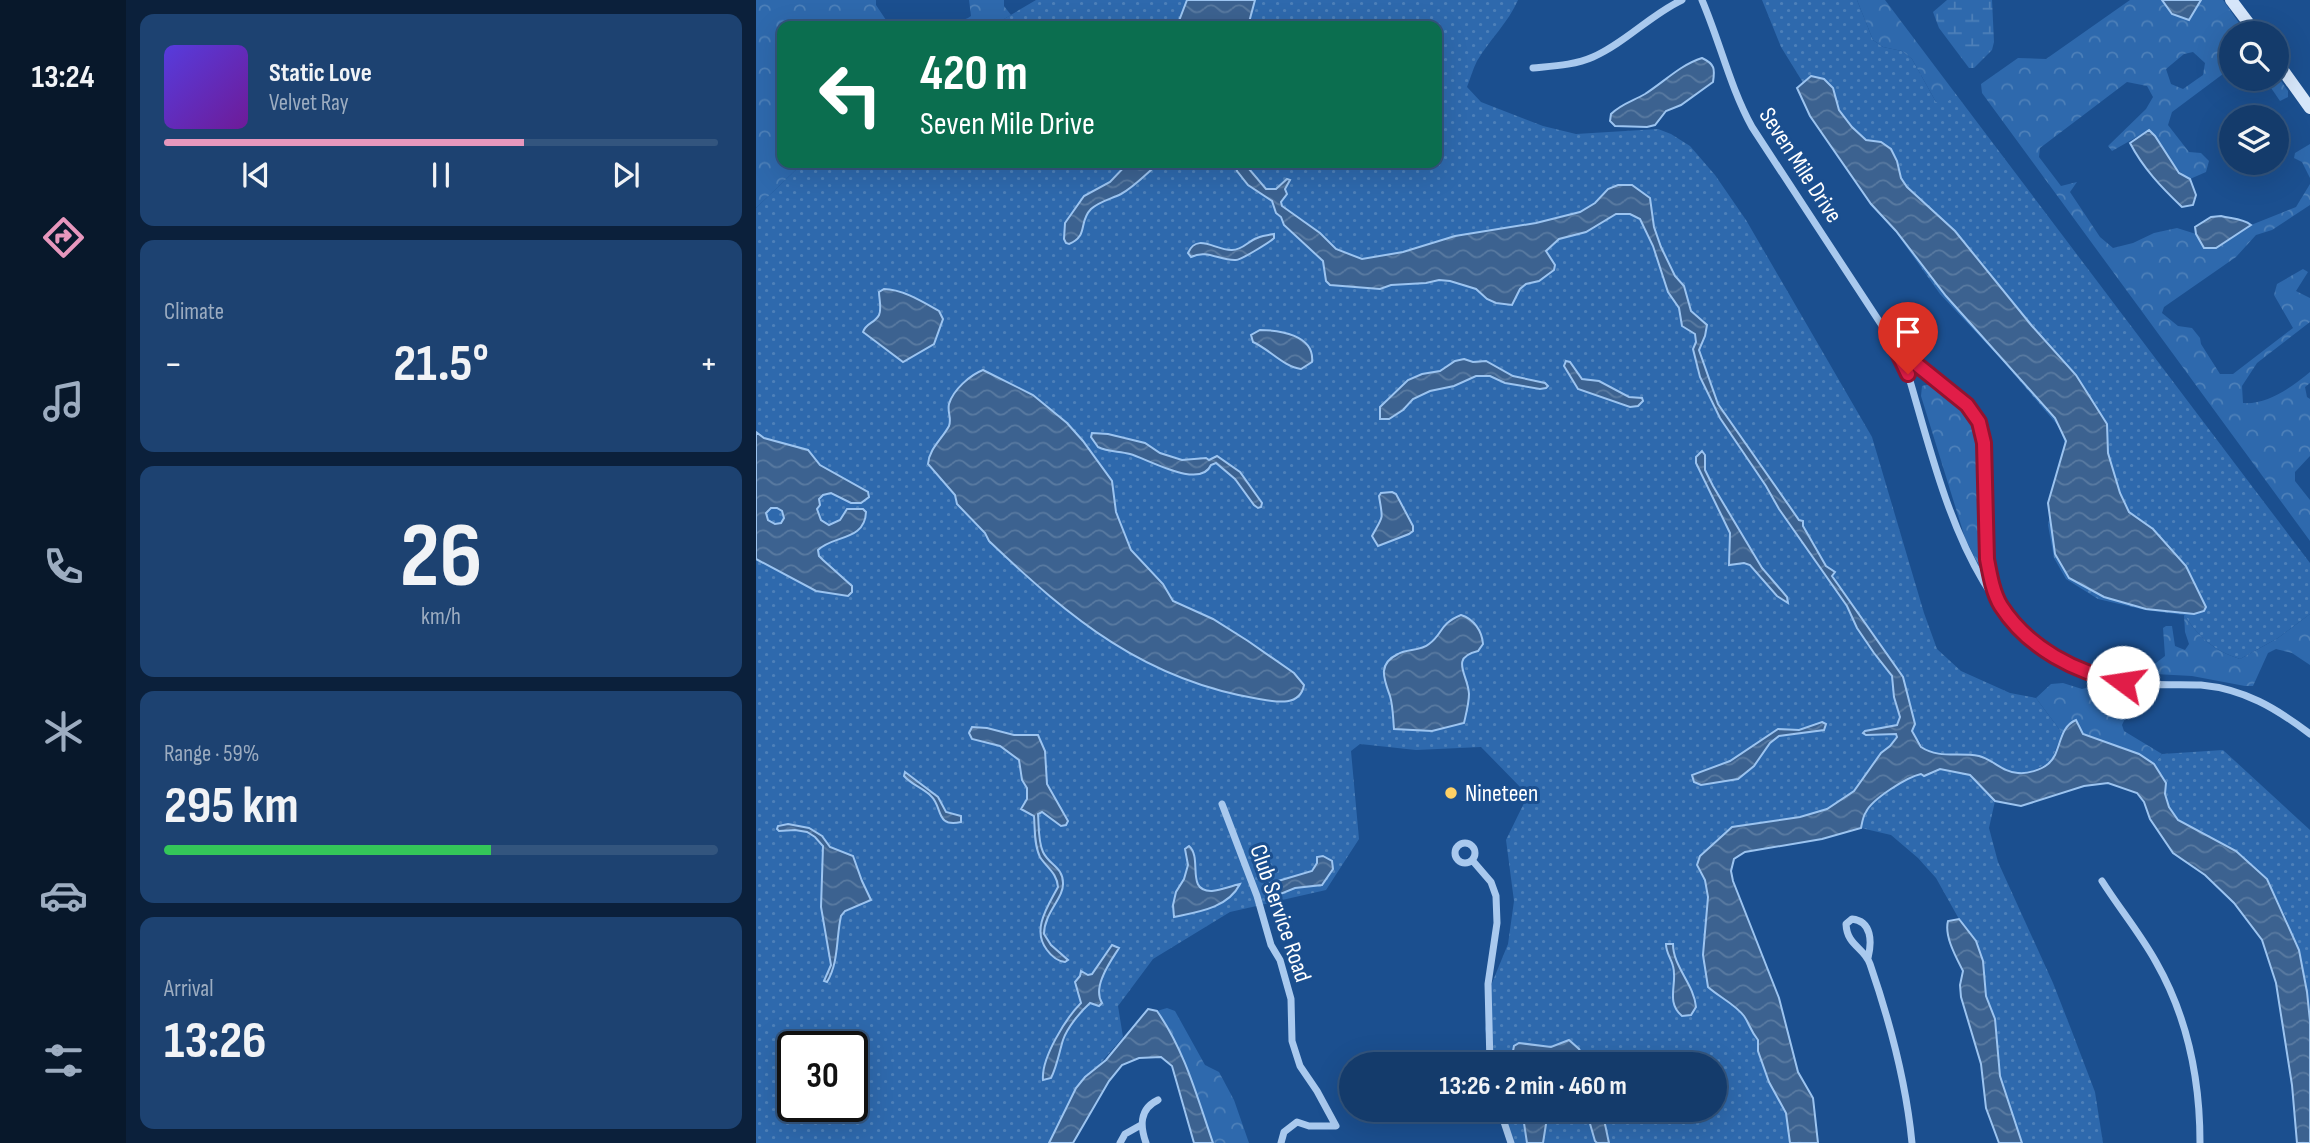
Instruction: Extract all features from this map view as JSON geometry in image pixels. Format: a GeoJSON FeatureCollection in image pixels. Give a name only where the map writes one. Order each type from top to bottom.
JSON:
{"type":"FeatureCollection","features":[{"type":"Feature","properties":{"kind":"street"},"geometry":{"type":"LineString","coordinates":[[1533,68],[1592,58],[1682,0]]}},
{"type":"Feature","properties":{"kind":"street","name":"Seven Mile Drive"},"geometry":{"type":"LineString","coordinates":[[1702,0],[1748,119],[1891,339],[1905,366],[1957,533],[1980,577],[2001,605],[2035,643],[2077,669],[2126,683],[2199,685],[2233,690],[2263,702],[2310,734]]}},
{"type":"Feature","properties":{"kind":"street"},"geometry":{"type":"LineString","coordinates":[[2231,0],[2247,21]]}},
{"type":"Feature","properties":{"kind":"street"},"geometry":{"type":"LineString","coordinates":[[2289,79],[2310,108]]}},
{"type":"Feature","properties":{"kind":"street","name":"Seven Mile Drive"},"geometry":{"type":"LineString","coordinates":[[1891,339],[1910,359],[1967,405],[1979,422],[1984,443],[1987,559],[2001,605]]}},
{"type":"Feature","properties":{"kind":"street","name":"Club Service Road"},"geometry":{"type":"LineString","coordinates":[[1222,804],[1257,896],[1271,945],[1280,960],[1291,999],[1292,1041],[1300,1066],[1336,1126],[1309,1126],[1297,1122],[1284,1132],[1281,1143]]}},
{"type":"Feature","properties":{"kind":"street"},"geometry":{"type":"LineString","coordinates":[[1472,860],[1491,882],[1496,896],[1497,923],[1488,984],[1490,1052]]}},
{"type":"Feature","properties":{"kind":"street"},"geometry":{"type":"LineString","coordinates":[[2102,881],[2156,961],[2177,1005],[2195,1071],[2200,1143]]}},
{"type":"Feature","properties":{"kind":"street"},"geometry":{"type":"LineString","coordinates":[[1868,958],[1846,934],[1846,924],[1852,919],[1861,920],[1868,926],[1868,958],[1896,1049],[1912,1143]]}},
{"type":"Feature","properties":{"kind":"street"},"geometry":{"type":"LineString","coordinates":[[1146,1143],[1143,1116],[1147,1107],[1158,1100]]}},
{"type":"Feature","properties":{"kind":"street"},"geometry":{"type":"LineString","coordinates":[[1504,1122],[1511,1143]]}},
{"type":"Feature","properties":{"kind":"street"},"geometry":{"type":"LineString","coordinates":[[1120,1143],[1125,1134],[1142,1125]]}},
{"type":"Feature","properties":{"kind":"green space"},"geometry":{"type":"Polygon","coordinates":[[[756,0],[876,0],[876,5],[887,21],[777,21],[777,168],[798,168],[756,208],[756,0]]]}},
{"type":"Feature","properties":{"kind":"green space"},"geometry":{"type":"Polygon","coordinates":[[[969,0],[1004,0],[1004,6],[1011,15],[1001,21],[958,21],[971,16],[969,0]]]}},
{"type":"Feature","properties":{"kind":"green space"},"geometry":{"type":"Polygon","coordinates":[[[1036,0],[1518,0],[1477,61],[1467,87],[1481,102],[1543,126],[1576,134],[1658,129],[1690,146],[1715,175],[1746,220],[1872,437],[1937,649],[1961,671],[2010,693],[2036,698],[2062,733],[2051,762],[2032,771],[2015,774],[1983,757],[1959,754],[1943,756],[1924,750],[1919,740],[1897,737],[1881,753],[1854,791],[1827,809],[1800,817],[1732,827],[1700,856],[1697,865],[1705,880],[1708,897],[1703,954],[1708,987],[1740,1011],[1758,1040],[1758,1051],[1769,1082],[1786,1113],[1790,1143],[1511,1143],[1504,1122],[1727,1122],[1727,1052],[1490,1052],[1485,1029],[1488,1016],[1485,1000],[1508,944],[1514,901],[1506,840],[1528,795],[1481,747],[1416,750],[1360,744],[1351,751],[1359,839],[1326,890],[1230,912],[1153,959],[1118,1006],[1123,1037],[1092,1073],[1050,1143],[756,1143],[756,208],[798,168],[1442,168],[1442,21],[1000,21],[1036,0]]]}},
{"type":"Feature","properties":{"kind":"green space"},"geometry":{"type":"Polygon","coordinates":[[[1762,0],[1857,0],[1873,40],[1883,47],[1902,51],[1912,59],[1936,102],[1952,98],[1952,89],[2310,563],[2310,614],[2278,638],[2240,659],[2208,643],[2184,615],[2145,610],[2098,599],[2066,579],[2054,558],[2048,525],[2067,450],[2060,428],[1940,294],[1865,189],[1818,116],[1802,81],[1781,47],[1762,0]]]}},
{"type":"Feature","properties":{"kind":"green space"},"geometry":{"type":"Polygon","coordinates":[[[1857,0],[1885,0],[1952,89],[1952,98],[1944,104],[1936,102],[1912,59],[1902,51],[1883,47],[1873,40],[1857,0]]]}},
{"type":"Feature","properties":{"kind":"green space"},"geometry":{"type":"Polygon","coordinates":[[[1947,0],[1992,0],[1992,50],[1974,68],[1969,68],[1939,28],[1933,12],[1947,0]]]}},
{"type":"Feature","properties":{"kind":"green space"},"geometry":{"type":"Polygon","coordinates":[[[2130,0],[2162,0],[2172,14],[2189,20],[2201,0],[2223,0],[2238,21],[2219,21],[2219,77],[2172,112],[2168,125],[2189,152],[2201,153],[2209,161],[2206,172],[2190,179],[2183,174],[2149,130],[2112,151],[2108,146],[2146,109],[2153,97],[2147,86],[2127,82],[2040,148],[2039,157],[2061,186],[2077,182],[2070,192],[2100,237],[2113,248],[2177,228],[2196,234],[2204,248],[2216,248],[2251,225],[2296,207],[2310,184],[2310,205],[2272,230],[2256,235],[2236,257],[2164,307],[2162,313],[2178,326],[2192,328],[2220,374],[2233,374],[2293,328],[2274,295],[2277,284],[2303,269],[2308,272],[2296,291],[2310,298],[2310,322],[2257,363],[2242,386],[2243,403],[2252,403],[2287,389],[2310,372],[2310,383],[2305,387],[2310,399],[2310,456],[2295,472],[2295,481],[2310,500],[2310,541],[1982,93],[1981,84],[2018,58],[2046,59],[2130,0]],[[2193,52],[2184,54],[2166,69],[2171,84],[2183,89],[2203,75],[2205,63],[2193,52]]]}},
{"type":"Feature","properties":{"kind":"green space"},"geometry":{"type":"Polygon","coordinates":[[[2273,91],[2288,91],[2288,97],[2280,101],[2273,91]]]}},
{"type":"Feature","properties":{"kind":"green space"},"geometry":{"type":"Polygon","coordinates":[[[2310,144],[2310,178],[2302,162],[2294,158],[2295,153],[2310,144]]]}},
{"type":"Feature","properties":{"kind":"green space"},"geometry":{"type":"Polygon","coordinates":[[[1934,383],[1967,415],[1976,434],[1978,514],[1984,570],[1980,568],[1965,538],[1921,396],[1922,386],[1934,383]]]}},
{"type":"Feature","properties":{"kind":"green space"},"geometry":{"type":"Polygon","coordinates":[[[2310,614],[2310,665],[2292,653],[2276,649],[2268,653],[2253,686],[2151,672],[2152,666],[2165,656],[2163,628],[2172,626],[2175,646],[2185,650],[2189,644],[2184,615],[2208,643],[2240,659],[2278,638],[2310,614]]]}},
{"type":"Feature","properties":{"kind":"green space"},"geometry":{"type":"Polygon","coordinates":[[[2063,683],[2082,689],[2098,685],[2130,694],[2131,706],[2122,725],[2124,731],[2162,754],[2154,764],[2139,754],[2083,734],[2079,723],[2070,723],[2062,733],[2036,698],[2051,684],[2063,683]]]}},
{"type":"Feature","properties":{"kind":"green space"},"geometry":{"type":"Polygon","coordinates":[[[2223,750],[2310,830],[2310,1021],[2302,963],[2287,920],[2267,879],[2236,851],[2178,820],[2169,807],[2165,794],[2166,783],[2154,764],[2162,754],[2223,750]]]}},
{"type":"Feature","properties":{"kind":"green space"},"geometry":{"type":"Polygon","coordinates":[[[1941,769],[1970,775],[1995,801],[1989,828],[1998,862],[2053,983],[2095,1092],[2103,1143],[2022,1143],[2000,1076],[1995,1019],[1986,996],[1983,961],[1976,942],[1964,928],[1936,878],[1918,858],[1891,835],[1861,828],[1866,812],[1882,795],[1915,776],[1924,776],[1941,769]]]}},
{"type":"Feature","properties":{"kind":"green space"},"geometry":{"type":"Polygon","coordinates":[[[1167,1008],[1175,1011],[1205,1065],[1219,1072],[1234,1100],[1249,1143],[1213,1143],[1183,1058],[1157,1011],[1167,1008]]]}},
{"type":"Feature","properties":{"kind":"water"},"geometry":{"type":"Polygon","coordinates":[[[1187,0],[1255,0],[1249,21],[1179,21],[1187,0]]]}},
{"type":"Feature","properties":{"kind":"water"},"geometry":{"type":"Polygon","coordinates":[[[2162,0],[2201,0],[2189,20],[2172,14],[2162,0]]]}},
{"type":"Feature","properties":{"kind":"water"},"geometry":{"type":"Polygon","coordinates":[[[1702,58],[1713,67],[1713,82],[1681,105],[1666,111],[1655,125],[1615,126],[1610,121],[1611,114],[1619,108],[1645,94],[1686,65],[1702,58]]]}},
{"type":"Feature","properties":{"kind":"water"},"geometry":{"type":"Polygon","coordinates":[[[1811,76],[1824,79],[1833,88],[1839,110],[1866,140],[1881,142],[1891,149],[1907,187],[1955,231],[2032,326],[2076,375],[2107,424],[2108,453],[2120,493],[2129,512],[2153,529],[2186,566],[2206,607],[2204,611],[2194,614],[2146,609],[2104,597],[2069,578],[2055,554],[2048,503],[2066,441],[2055,418],[1946,296],[1896,231],[1871,204],[1810,116],[1797,88],[1811,76]]]}},
{"type":"Feature","properties":{"kind":"water"},"geometry":{"type":"Polygon","coordinates":[[[2149,130],[2179,173],[2190,179],[2196,195],[2193,205],[2182,207],[2153,177],[2135,152],[2130,143],[2149,130]]]}},
{"type":"Feature","properties":{"kind":"water"},"geometry":{"type":"Polygon","coordinates":[[[1123,168],[1154,168],[1126,191],[1091,209],[1079,237],[1069,244],[1066,243],[1065,223],[1084,196],[1110,182],[1123,168]]]}},
{"type":"Feature","properties":{"kind":"water"},"geometry":{"type":"Polygon","coordinates":[[[1236,168],[1248,168],[1266,189],[1276,189],[1287,179],[1290,180],[1285,189],[1287,194],[1281,202],[1282,206],[1320,233],[1336,249],[1362,259],[1403,252],[1455,236],[1536,223],[1580,212],[1595,203],[1608,189],[1618,185],[1632,185],[1650,198],[1654,227],[1661,247],[1675,276],[1684,286],[1691,311],[1707,325],[1699,350],[1718,404],[1799,520],[1803,521],[1803,526],[1826,566],[1835,572],[1832,576],[1903,677],[1915,724],[1912,731],[1921,747],[1935,753],[1979,756],[2013,772],[2030,772],[2045,766],[2052,759],[2062,735],[2076,720],[2083,734],[2139,754],[2154,764],[2166,783],[2165,794],[2169,807],[2178,820],[2236,851],[2267,879],[2299,950],[2307,992],[2310,1021],[2310,1143],[2297,1143],[2292,1085],[2276,983],[2262,940],[2234,903],[2205,875],[2173,853],[2150,819],[2144,802],[2137,793],[2108,783],[2084,786],[2021,806],[1995,801],[1970,775],[1940,769],[1924,776],[1915,776],[1882,795],[1866,812],[1861,828],[1822,839],[1745,852],[1734,859],[1731,871],[1733,881],[1779,998],[1798,1072],[1813,1098],[1818,1143],[1790,1143],[1786,1113],[1769,1082],[1758,1051],[1758,1040],[1740,1012],[1708,987],[1703,955],[1708,897],[1705,880],[1697,865],[1700,856],[1732,827],[1800,817],[1827,809],[1854,791],[1881,753],[1897,737],[1896,734],[1863,733],[1897,725],[1900,717],[1892,676],[1857,628],[1847,606],[1720,418],[1700,377],[1693,349],[1695,334],[1682,326],[1679,308],[1668,292],[1653,246],[1640,219],[1630,214],[1616,214],[1586,232],[1559,239],[1546,251],[1555,265],[1554,270],[1539,281],[1526,284],[1520,289],[1512,305],[1496,303],[1476,289],[1450,281],[1391,285],[1380,289],[1330,285],[1326,281],[1323,261],[1284,225],[1272,201],[1248,185],[1236,168]]]}},
{"type":"Feature","properties":{"kind":"water"},"geometry":{"type":"Polygon","coordinates":[[[2221,216],[2251,225],[2216,248],[2204,248],[2195,227],[2211,217],[2221,216]]]}},
{"type":"Feature","properties":{"kind":"water"},"geometry":{"type":"Polygon","coordinates":[[[1274,234],[1274,238],[1267,243],[1236,260],[1203,254],[1191,257],[1188,253],[1196,244],[1202,243],[1236,250],[1257,238],[1274,234]]]}},
{"type":"Feature","properties":{"kind":"water"},"geometry":{"type":"Polygon","coordinates":[[[884,289],[898,291],[919,300],[939,311],[943,319],[934,344],[903,362],[863,332],[879,315],[879,292],[884,289]]]}},
{"type":"Feature","properties":{"kind":"water"},"geometry":{"type":"Polygon","coordinates":[[[1260,330],[1286,333],[1302,340],[1308,346],[1312,362],[1301,369],[1283,361],[1253,342],[1251,335],[1260,330]]]}},
{"type":"Feature","properties":{"kind":"water"},"geometry":{"type":"Polygon","coordinates":[[[1464,359],[1473,362],[1486,361],[1513,376],[1548,386],[1540,389],[1505,383],[1490,376],[1476,376],[1454,386],[1430,391],[1413,399],[1389,419],[1380,419],[1380,407],[1408,380],[1440,371],[1455,361],[1464,359]]]}},
{"type":"Feature","properties":{"kind":"water"},"geometry":{"type":"Polygon","coordinates":[[[1566,361],[1570,362],[1582,379],[1599,381],[1629,397],[1642,398],[1643,401],[1638,406],[1630,407],[1578,389],[1564,366],[1566,361]]]}},
{"type":"Feature","properties":{"kind":"water"},"geometry":{"type":"Polygon","coordinates":[[[983,370],[1033,395],[1067,423],[1112,481],[1116,512],[1131,550],[1163,584],[1173,601],[1213,619],[1294,673],[1304,685],[1298,697],[1273,701],[1218,690],[1145,661],[1080,620],[989,541],[985,533],[957,504],[955,495],[928,464],[933,449],[949,426],[949,407],[954,393],[973,375],[983,370]]]}},
{"type":"Feature","properties":{"kind":"water"},"geometry":{"type":"Polygon","coordinates":[[[756,432],[764,438],[808,450],[820,465],[868,492],[869,497],[861,503],[851,503],[831,493],[823,495],[819,499],[820,505],[817,509],[821,520],[829,525],[840,520],[847,509],[863,509],[866,512],[860,528],[854,533],[818,550],[819,556],[852,586],[852,592],[848,596],[816,591],[756,559],[756,432]],[[771,508],[766,513],[768,520],[775,524],[781,523],[784,518],[782,511],[771,508]]]}},
{"type":"Feature","properties":{"kind":"water"},"geometry":{"type":"Polygon","coordinates":[[[1092,433],[1145,443],[1160,453],[1182,460],[1209,460],[1217,456],[1240,472],[1262,503],[1261,507],[1254,505],[1235,479],[1216,463],[1205,472],[1185,474],[1130,454],[1098,447],[1091,437],[1092,433]]]}},
{"type":"Feature","properties":{"kind":"water"},"geometry":{"type":"Polygon","coordinates":[[[1702,451],[1705,455],[1705,470],[1713,486],[1762,568],[1787,597],[1788,603],[1777,596],[1750,565],[1729,565],[1730,533],[1696,463],[1696,457],[1702,451]]]}},
{"type":"Feature","properties":{"kind":"water"},"geometry":{"type":"Polygon","coordinates":[[[1381,493],[1396,494],[1413,531],[1378,546],[1372,536],[1382,517],[1379,496],[1381,493]]]}},
{"type":"Feature","properties":{"kind":"water"},"geometry":{"type":"Polygon","coordinates":[[[1461,615],[1476,626],[1483,644],[1462,662],[1469,694],[1464,723],[1432,731],[1394,729],[1392,704],[1384,678],[1387,662],[1402,652],[1426,646],[1445,625],[1461,615]]]}},
{"type":"Feature","properties":{"kind":"water"},"geometry":{"type":"Polygon","coordinates":[[[1822,722],[1826,724],[1824,730],[1779,736],[1770,743],[1754,766],[1738,779],[1701,785],[1694,782],[1692,775],[1730,761],[1778,729],[1799,730],[1822,722]]]}},
{"type":"Feature","properties":{"kind":"water"},"geometry":{"type":"Polygon","coordinates":[[[972,727],[1014,735],[1038,735],[1045,751],[1047,784],[1068,821],[1061,826],[1042,812],[1038,814],[1041,848],[1061,873],[1063,883],[1047,919],[1044,934],[1051,945],[1068,960],[1065,962],[1051,955],[1042,942],[1043,918],[1058,887],[1054,874],[1038,852],[1034,816],[1021,809],[1027,799],[1027,788],[1022,780],[1019,760],[1000,746],[972,739],[969,733],[972,727]]]}},
{"type":"Feature","properties":{"kind":"water"},"geometry":{"type":"Polygon","coordinates":[[[905,772],[938,797],[946,812],[961,816],[961,822],[947,822],[943,819],[935,801],[907,779],[905,772]]]}},
{"type":"Feature","properties":{"kind":"water"},"geometry":{"type":"Polygon","coordinates":[[[788,824],[809,828],[822,836],[830,847],[853,856],[871,900],[845,911],[841,916],[835,958],[827,982],[824,981],[831,965],[821,907],[823,846],[807,832],[777,829],[778,826],[788,824]]]}},
{"type":"Feature","properties":{"kind":"water"},"geometry":{"type":"Polygon","coordinates":[[[1189,846],[1195,858],[1199,886],[1204,890],[1212,891],[1240,884],[1228,899],[1220,904],[1174,917],[1173,905],[1188,865],[1185,849],[1189,846]]]}},
{"type":"Feature","properties":{"kind":"water"},"geometry":{"type":"Polygon","coordinates":[[[1323,856],[1332,861],[1333,869],[1322,885],[1295,888],[1278,895],[1268,890],[1268,884],[1312,871],[1317,857],[1323,856]]]}},
{"type":"Feature","properties":{"kind":"water"},"geometry":{"type":"Polygon","coordinates":[[[1959,919],[1976,941],[1983,961],[1986,996],[1995,1019],[2000,1076],[2022,1143],[1999,1143],[1986,1108],[1981,1064],[1961,997],[1963,971],[1951,946],[1947,927],[1948,921],[1959,919]]]}},
{"type":"Feature","properties":{"kind":"water"},"geometry":{"type":"Polygon","coordinates":[[[1666,944],[1673,944],[1676,960],[1692,991],[1696,1007],[1691,1015],[1682,1016],[1674,1005],[1674,972],[1666,944]]]}},
{"type":"Feature","properties":{"kind":"water"},"geometry":{"type":"Polygon","coordinates":[[[1112,945],[1119,948],[1101,982],[1099,997],[1102,1003],[1099,1006],[1090,1003],[1074,1020],[1063,1040],[1051,1078],[1043,1080],[1050,1050],[1068,1018],[1081,1003],[1075,982],[1081,971],[1092,974],[1112,945]]]}},
{"type":"Feature","properties":{"kind":"water"},"geometry":{"type":"Polygon","coordinates":[[[1148,1009],[1157,1011],[1175,1042],[1213,1143],[1194,1143],[1172,1066],[1161,1057],[1139,1058],[1122,1065],[1109,1081],[1073,1143],[1049,1143],[1076,1088],[1106,1060],[1148,1009]]]}},
{"type":"Feature","properties":{"kind":"water"},"geometry":{"type":"Polygon","coordinates":[[[1569,1040],[1581,1052],[1513,1052],[1514,1046],[1519,1043],[1551,1047],[1569,1040]]]}},
{"type":"Feature","properties":{"kind":"water"},"geometry":{"type":"Polygon","coordinates":[[[1524,1122],[1545,1122],[1543,1143],[1527,1143],[1524,1122]]]}},
{"type":"Feature","properties":{"kind":"water"},"geometry":{"type":"Polygon","coordinates":[[[1589,1122],[1605,1122],[1609,1143],[1595,1141],[1589,1122]]]}},
{"type":"Feature","properties":{"kind":"place","name":"Nineteen"},"geometry":{"type":"Point","coordinates":[1451,793]}},
{"type":"Feature","properties":{"kind":"route"},"geometry":{"type":"LineString","coordinates":[[1908,374],[1891,339],[1910,359],[1967,405],[1979,422],[1984,443],[1987,559],[2001,605],[2035,643],[2063,662],[2091,674],[2123,682]]}}]}
